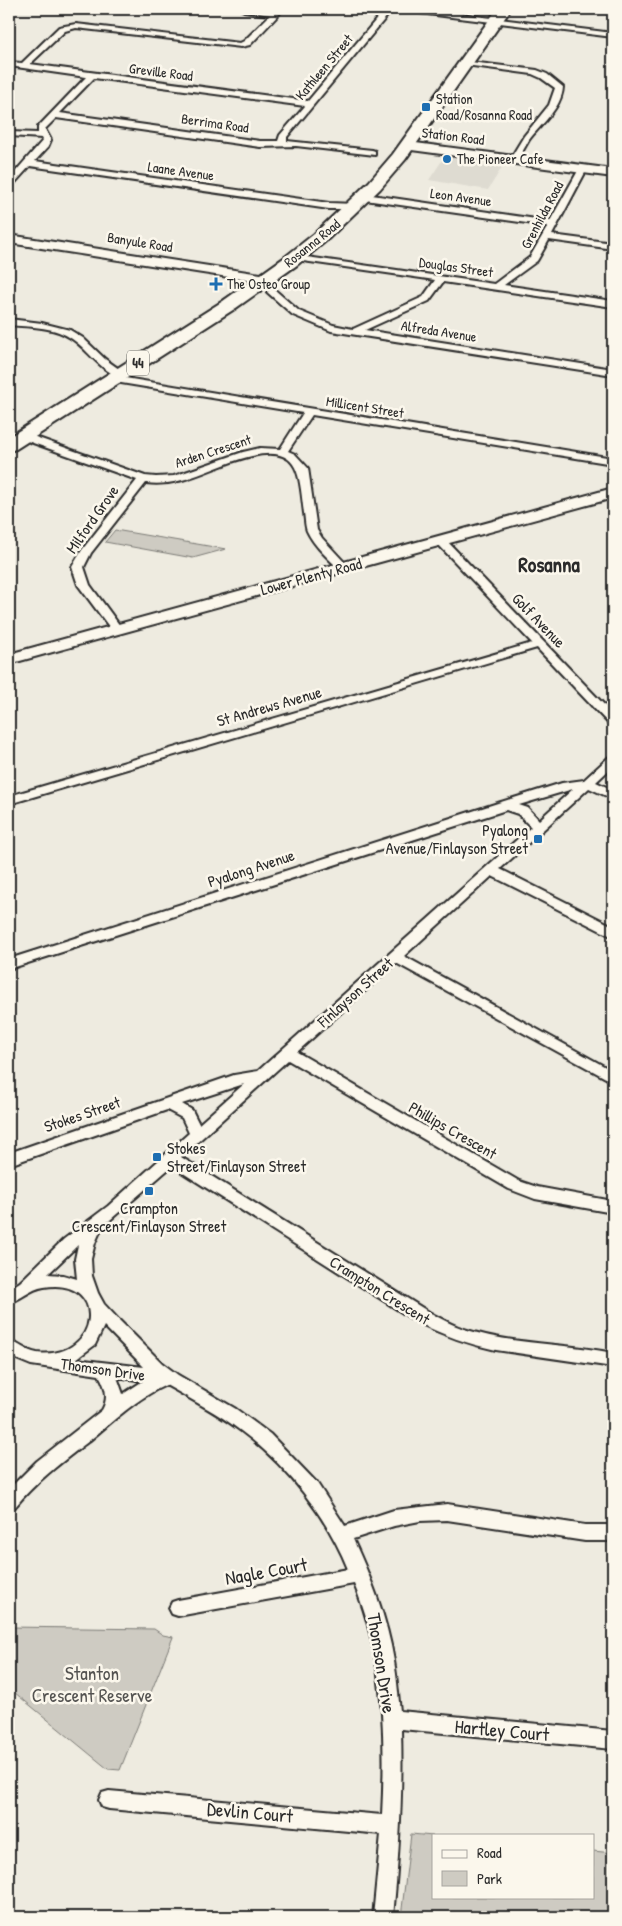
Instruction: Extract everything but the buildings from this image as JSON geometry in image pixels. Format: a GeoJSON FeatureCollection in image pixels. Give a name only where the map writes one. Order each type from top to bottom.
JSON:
{"type":"FeatureCollection","features":[{"type":"Feature","properties":{"kind":"highway","name":"Rosanna Road"},"geometry":{"type":"LineString","coordinates":[[16,440],[227,307],[269,285],[296,257],[357,205],[384,178],[500,14]]}},
{"type":"Feature","properties":{"kind":"main road","name":"Station Road"},"geometry":{"type":"LineString","coordinates":[[408,146],[613,173]]}},
{"type":"Feature","properties":{"kind":"main road","name":"Banyule Road"},"geometry":{"type":"LineString","coordinates":[[9,239],[269,285]]}},
{"type":"Feature","properties":{"kind":"main road","name":"Lower Plenty Road"},"geometry":{"type":"LineString","coordinates":[[9,659],[613,493]]}},
{"type":"Feature","properties":{"kind":"street"},"geometry":{"type":"LineString","coordinates":[[244,9],[278,11]]}},
{"type":"Feature","properties":{"kind":"street","name":"Kathleen Street"},"geometry":{"type":"LineString","coordinates":[[282,143],[283,137],[389,9]]}},
{"type":"Feature","properties":{"kind":"street"},"geometry":{"type":"LineString","coordinates":[[403,9],[500,14],[613,35]]}},
{"type":"Feature","properties":{"kind":"street"},"geometry":{"type":"LineString","coordinates":[[24,66],[62,30],[68,27],[76,26],[241,46],[247,43],[278,11]]}},
{"type":"Feature","properties":{"kind":"street"},"geometry":{"type":"LineString","coordinates":[[465,63],[538,73],[559,87],[559,93],[544,117],[530,134],[514,159]]}},
{"type":"Feature","properties":{"kind":"street","name":"Greville Road"},"geometry":{"type":"LineString","coordinates":[[9,64],[310,104]]}},
{"type":"Feature","properties":{"kind":"street"},"geometry":{"type":"LineString","coordinates":[[9,184],[45,145],[47,140],[43,136],[41,129],[92,75]]}},
{"type":"Feature","properties":{"kind":"street","name":"Berrima Road"},"geometry":{"type":"LineString","coordinates":[[54,115],[260,144],[282,143],[372,153]]}},
{"type":"Feature","properties":{"kind":"street"},"geometry":{"type":"LineString","coordinates":[[9,134],[43,136]]}},
{"type":"Feature","properties":{"kind":"street","name":"Laane Avenue"},"geometry":{"type":"LineString","coordinates":[[29,163],[329,206],[357,205]]}},
{"type":"Feature","properties":{"kind":"street","name":"Grenhilda Road"},"geometry":{"type":"LineString","coordinates":[[497,286],[532,262],[582,169]]}},
{"type":"Feature","properties":{"kind":"street","name":"Leon Avenue"},"geometry":{"type":"LineString","coordinates":[[357,205],[553,224]]}},
{"type":"Feature","properties":{"kind":"street"},"geometry":{"type":"LineString","coordinates":[[547,237],[613,246]]}},
{"type":"Feature","properties":{"kind":"street","name":"Douglas Street"},"geometry":{"type":"LineString","coordinates":[[296,257],[613,304]]}},
{"type":"Feature","properties":{"kind":"street"},"geometry":{"type":"LineString","coordinates":[[353,332],[426,299],[430,296],[441,278]]}},
{"type":"Feature","properties":{"kind":"street","name":"Alfreda Avenue"},"geometry":{"type":"LineString","coordinates":[[269,285],[284,304],[304,318],[331,328],[613,372]]}},
{"type":"Feature","properties":{"kind":"street"},"geometry":{"type":"LineString","coordinates":[[9,322],[71,334],[117,377]]}},
{"type":"Feature","properties":{"kind":"street","name":"Millicent Street"},"geometry":{"type":"LineString","coordinates":[[117,377],[613,461]]}},
{"type":"Feature","properties":{"kind":"street"},"geometry":{"type":"LineString","coordinates":[[309,411],[282,453],[294,458],[304,468],[312,530],[343,567]]}},
{"type":"Feature","properties":{"kind":"street","name":"Arden Crescent"},"geometry":{"type":"LineString","coordinates":[[16,440],[142,479],[157,481],[171,480],[244,454],[264,451],[282,453]]}},
{"type":"Feature","properties":{"kind":"street","name":"Milford Grove"},"geometry":{"type":"LineString","coordinates":[[117,630],[84,585],[78,567],[86,552],[142,479]]}},
{"type":"Feature","properties":{"kind":"street","name":"Golf Avenue"},"geometry":{"type":"LineString","coordinates":[[442,540],[613,721]]}},
{"type":"Feature","properties":{"kind":"street","name":"St Andrews Avenue"},"geometry":{"type":"LineString","coordinates":[[9,800],[539,644]]}},
{"type":"Feature","properties":{"kind":"street","name":"Finlayson Street"},"geometry":{"type":"LineString","coordinates":[[9,1298],[19,1286],[70,1243],[96,1224],[613,760]]}},
{"type":"Feature","properties":{"kind":"street"},"geometry":{"type":"LineString","coordinates":[[588,783],[613,795]]}},
{"type":"Feature","properties":{"kind":"street","name":"Pyalong Avenue"},"geometry":{"type":"LineString","coordinates":[[9,964],[505,805],[566,786],[588,783]]}},
{"type":"Feature","properties":{"kind":"street"},"geometry":{"type":"LineString","coordinates":[[505,805],[523,811],[539,827]]}},
{"type":"Feature","properties":{"kind":"street"},"geometry":{"type":"LineString","coordinates":[[491,870],[613,932]]}},
{"type":"Feature","properties":{"kind":"street"},"geometry":{"type":"LineString","coordinates":[[395,956],[613,1076]]}},
{"type":"Feature","properties":{"kind":"street","name":"Phillips Crescent"},"geometry":{"type":"LineString","coordinates":[[287,1053],[519,1187],[535,1193],[613,1207]]}},
{"type":"Feature","properties":{"kind":"street","name":"Stokes Street"},"geometry":{"type":"LineString","coordinates":[[9,1158],[239,1078],[261,1076]]}},
{"type":"Feature","properties":{"kind":"street"},"geometry":{"type":"LineString","coordinates":[[167,1103],[187,1114],[197,1133]]}},
{"type":"Feature","properties":{"kind":"street","name":"Crampton Crescent"},"geometry":{"type":"LineString","coordinates":[[170,1158],[423,1318],[440,1326],[487,1341],[613,1360]]}},
{"type":"Feature","properties":{"kind":"street","name":"Finlayson Street"},"geometry":{"type":"LineString","coordinates":[[95,1304],[85,1281],[82,1267],[86,1244],[96,1224]]}},
{"type":"Feature","properties":{"kind":"street"},"geometry":{"type":"LineString","coordinates":[[9,1356],[54,1359],[69,1355],[87,1342],[97,1325],[95,1304],[84,1289],[70,1282],[43,1280],[19,1286]]}},
{"type":"Feature","properties":{"kind":"street","name":"Thomson Drive"},"geometry":{"type":"LineString","coordinates":[[95,1304],[119,1332],[167,1377],[233,1416],[264,1439],[305,1481],[343,1535],[372,1604],[383,1648],[391,1719],[391,1825],[383,1917]]}},
{"type":"Feature","properties":{"kind":"street"},"geometry":{"type":"LineString","coordinates":[[9,1347],[17,1353],[34,1359]]}},
{"type":"Feature","properties":{"kind":"street","name":"Thomson Drive"},"geometry":{"type":"LineString","coordinates":[[34,1359],[167,1377]]}},
{"type":"Feature","properties":{"kind":"street"},"geometry":{"type":"LineString","coordinates":[[104,1418],[112,1407],[115,1394],[105,1370]]}},
{"type":"Feature","properties":{"kind":"street"},"geometry":{"type":"LineString","coordinates":[[9,1502],[32,1476],[104,1418],[142,1389],[167,1377]]}},
{"type":"Feature","properties":{"kind":"street"},"geometry":{"type":"LineString","coordinates":[[343,1535],[386,1519],[428,1512],[447,1512],[585,1533],[613,1533]]}},
{"type":"Feature","properties":{"kind":"street","name":"Nagle Court"},"geometry":{"type":"LineString","coordinates":[[178,1608],[361,1575]]}},
{"type":"Feature","properties":{"kind":"street","name":"Hartley Court"},"geometry":{"type":"LineString","coordinates":[[391,1719],[613,1740]]}},
{"type":"Feature","properties":{"kind":"street","name":"Devlin Court"},"geometry":{"type":"LineString","coordinates":[[109,1800],[391,1825]]}},
{"type":"Feature","properties":{"kind":"shaded area"},"geometry":{"type":"Polygon","coordinates":[[[445,156],[504,164],[488,190],[429,180],[445,156]]]}},
{"type":"Feature","properties":{"kind":"green space"},"geometry":{"type":"Polygon","coordinates":[[[115,530],[226,549],[193,558],[105,542],[115,530]]]}},
{"type":"Feature","properties":{"kind":"green space","name":"Stanton Crescent Reserve"},"geometry":{"type":"Polygon","coordinates":[[[9,1627],[154,1629],[163,1635],[173,1637],[120,1770],[108,1769],[9,1688],[9,1627]]]}},
{"type":"Feature","properties":{"kind":"green space"},"geometry":{"type":"Polygon","coordinates":[[[411,1834],[432,1836],[432,1898],[594,1898],[594,1851],[613,1853],[613,1917],[401,1917],[411,1834]]]}},
{"type":"Feature","properties":{"kind":"place","name":"Station Road/Rosanna Road"},"geometry":{"type":"Point","coordinates":[426,107]}},
{"type":"Feature","properties":{"kind":"place","name":"The Pioneer Cafe"},"geometry":{"type":"Point","coordinates":[447,159]}},
{"type":"Feature","properties":{"kind":"place","name":"The Osteo Group"},"geometry":{"type":"Point","coordinates":[216,284]}},
{"type":"Feature","properties":{"kind":"place","name":"Pyalong Avenue/Finlayson Street"},"geometry":{"type":"Point","coordinates":[538,839]}},
{"type":"Feature","properties":{"kind":"place","name":"Stokes Street/Finlayson Street"},"geometry":{"type":"Point","coordinates":[157,1157]}},
{"type":"Feature","properties":{"kind":"place","name":"Crampton Crescent/Finlayson Street"},"geometry":{"type":"Point","coordinates":[149,1191]}},
{"type":"Feature","properties":{"kind":"district","name":"Rosanna"},"geometry":{"type":"Point","coordinates":[549,565]}}]}
